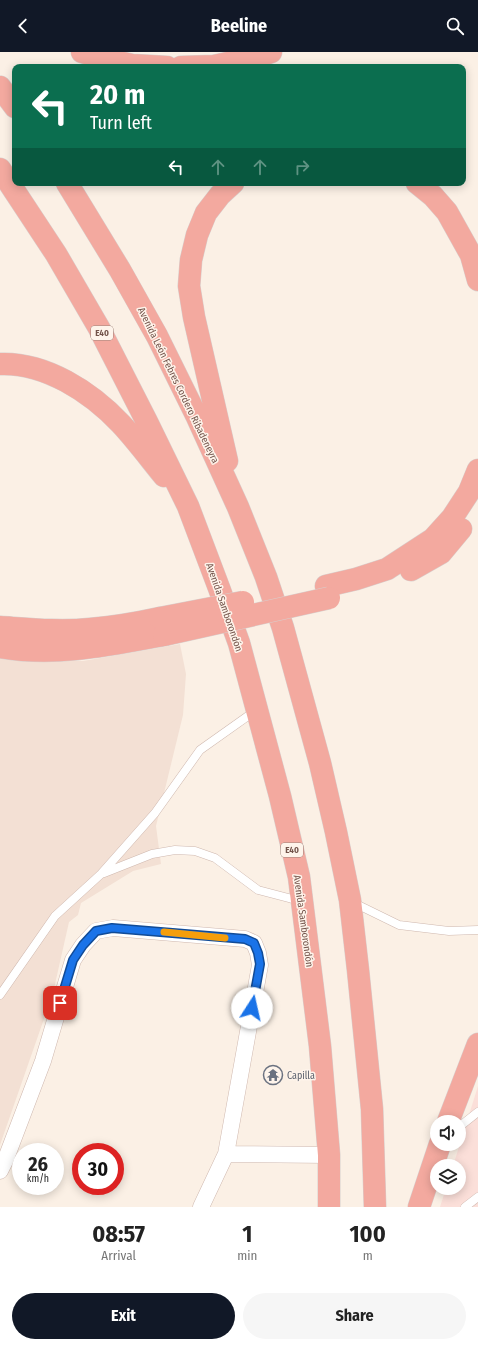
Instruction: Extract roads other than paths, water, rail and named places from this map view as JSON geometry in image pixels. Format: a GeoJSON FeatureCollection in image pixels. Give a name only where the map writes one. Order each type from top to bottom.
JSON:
{"type":"FeatureCollection","features":[{"type":"Feature","properties":{"kind":"highway"},"geometry":{"type":"LineString","coordinates":[[82,52],[128,64]]}},
{"type":"Feature","properties":{"kind":"highway"},"geometry":{"type":"LineString","coordinates":[[223,64],[271,52]]}},
{"type":"Feature","properties":{"kind":"highway"},"geometry":{"type":"LineString","coordinates":[[0,87],[12,103]]}},
{"type":"Feature","properties":{"kind":"highway","name":"E40"},"geometry":{"type":"LineString","coordinates":[[0,170],[56,254],[100,328],[188,506]]}},
{"type":"Feature","properties":{"kind":"highway","name":"Avenida León Febres Cordero Ribadeneyra"},"geometry":{"type":"LineString","coordinates":[[69,186],[120,270],[157,336],[197,417],[238,507]]}},
{"type":"Feature","properties":{"kind":"highway"},"geometry":{"type":"LineString","coordinates":[[230,186],[220,195],[206,213],[197,235],[191,260],[189,286],[196,324],[238,507],[266,577],[285,635],[320,763],[350,900],[372,1110],[375,1207]]}},
{"type":"Feature","properties":{"kind":"highway"},"geometry":{"type":"LineString","coordinates":[[421,186],[433,196],[447,212],[471,255],[478,280]]}},
{"type":"Feature","properties":{"kind":"highway"},"geometry":{"type":"LineString","coordinates":[[0,364],[12,363],[42,370],[70,383],[92,398],[121,423],[188,506]]}},
{"type":"Feature","properties":{"kind":"highway"},"geometry":{"type":"LineString","coordinates":[[328,592],[356,579],[387,569],[433,539],[452,518],[469,492],[478,470]]}},
{"type":"Feature","properties":{"kind":"highway"},"geometry":{"type":"LineString","coordinates":[[0,648],[14,650],[63,651],[114,645],[162,627],[328,592],[369,588],[409,572],[441,553],[458,533],[478,502]]}},
{"type":"Feature","properties":{"kind":"highway","name":"Avenida Samborondón"},"geometry":{"type":"LineString","coordinates":[[188,506],[238,643],[280,796],[299,877],[320,1046],[329,1155],[329,1207]]}},
{"type":"Feature","properties":{"kind":"highway"},"geometry":{"type":"LineString","coordinates":[[0,627],[89,630],[117,626],[162,627]]}},
{"type":"Feature","properties":{"kind":"highway"},"geometry":{"type":"LineString","coordinates":[[451,1115],[478,1044]]}},
{"type":"Feature","properties":{"kind":"highway"},"geometry":{"type":"LineString","coordinates":[[419,1207],[438,1151]]}},
{"type":"Feature","properties":{"kind":"street"},"geometry":{"type":"LineString","coordinates":[[0,1170],[5,1161],[43,1061],[73,960],[83,945],[96,931],[112,928],[245,939],[254,943],[260,964],[226,1154],[201,1207]]}},
{"type":"Feature","properties":{"kind":"street"},"geometry":{"type":"LineString","coordinates":[[226,1154],[329,1155]]}},
{"type":"Feature","properties":{"kind":"lane"},"geometry":{"type":"LineString","coordinates":[[0,995],[55,916],[102,874],[156,814],[200,750],[256,710]]}},
{"type":"Feature","properties":{"kind":"lane"},"geometry":{"type":"LineString","coordinates":[[102,874],[152,854],[175,850],[195,851],[214,858],[258,890],[302,901]]}},
{"type":"Feature","properties":{"kind":"lane"},"geometry":{"type":"LineString","coordinates":[[350,900],[399,925],[449,930],[478,930]]}},
{"type":"Feature","properties":{"kind":"lane"},"geometry":{"type":"LineString","coordinates":[[466,1121],[478,1112]]}},
{"type":"Feature","properties":{"kind":"lane"},"geometry":{"type":"LineString","coordinates":[[465,1207],[478,1197]]}},
{"type":"Feature","properties":{"kind":"place","name":"Capilla"},"geometry":{"type":"Point","coordinates":[273,1075]}}]}
